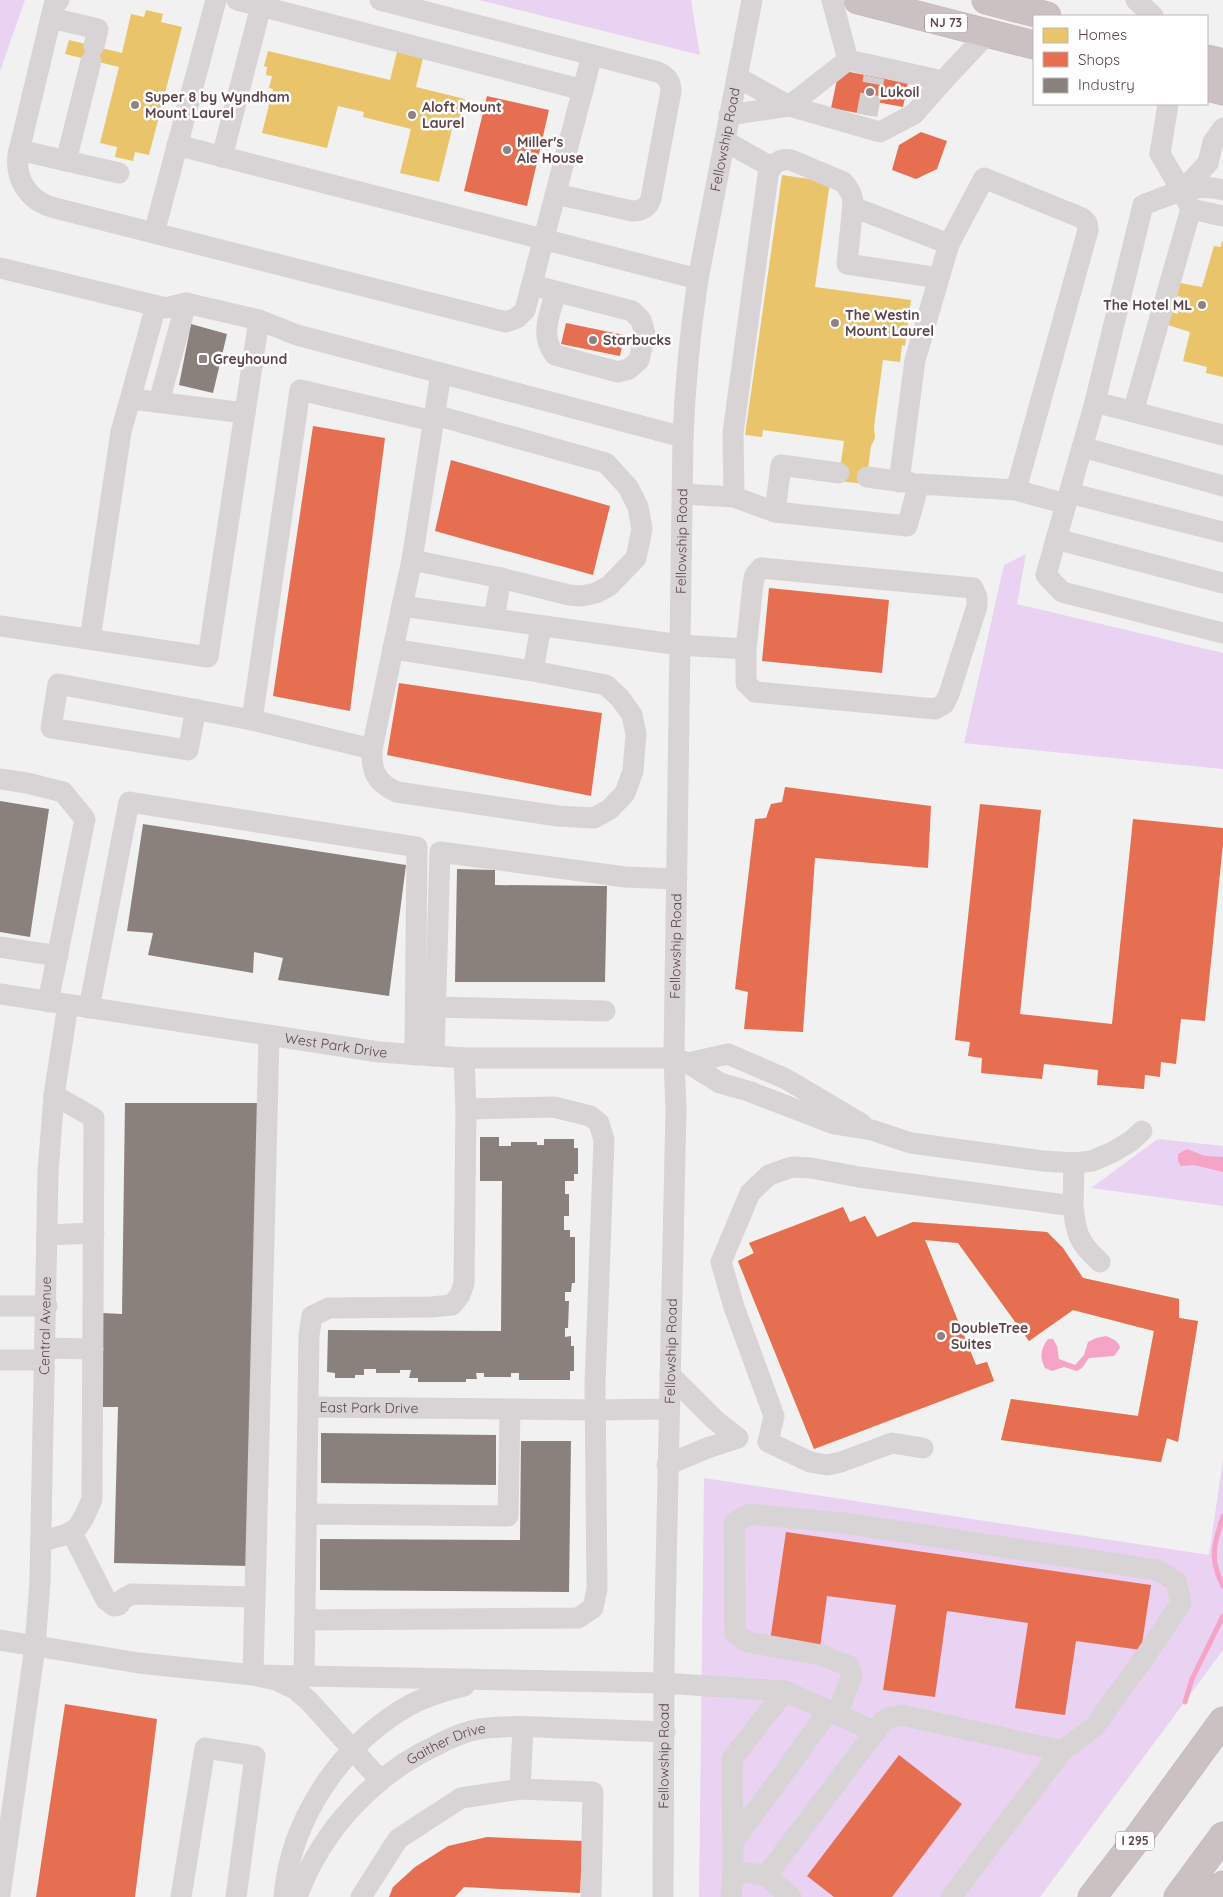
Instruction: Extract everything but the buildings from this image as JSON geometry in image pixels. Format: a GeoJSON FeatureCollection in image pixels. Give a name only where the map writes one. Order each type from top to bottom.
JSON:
{"type":"FeatureCollection","features":[{"type":"Feature","properties":{"kind":"highway","name":"NJ 73"},"geometry":{"type":"LineString","coordinates":[[858,0],[1033,45]]}},
{"type":"Feature","properties":{"kind":"highway"},"geometry":{"type":"LineString","coordinates":[[986,0],[1043,15]]}},
{"type":"Feature","properties":{"kind":"highway"},"geometry":{"type":"LineString","coordinates":[[1208,59],[1223,63]]}},
{"type":"Feature","properties":{"kind":"highway"},"geometry":{"type":"LineString","coordinates":[[1208,87],[1223,91]]}},
{"type":"Feature","properties":{"kind":"highway","name":"I 295"},"geometry":{"type":"LineString","coordinates":[[1092,1897],[1223,1721]]}},
{"type":"Feature","properties":{"kind":"highway"},"geometry":{"type":"LineString","coordinates":[[1178,1897],[1223,1836]]}},
{"type":"Feature","properties":{"kind":"highway"},"geometry":{"type":"LineString","coordinates":[[1208,1897],[1223,1885]]}},
{"type":"Feature","properties":{"kind":"street"},"geometry":{"type":"LineString","coordinates":[[154,233],[216,0]]}},
{"type":"Feature","properties":{"kind":"street"},"geometry":{"type":"LineString","coordinates":[[236,0],[583,90]]}},
{"type":"Feature","properties":{"kind":"street"},"geometry":{"type":"LineString","coordinates":[[380,0],[660,73],[670,82],[671,91],[651,200],[642,210],[632,211],[556,194]]}},
{"type":"Feature","properties":{"kind":"street","name":"Fellowship Road"},"geometry":{"type":"LineString","coordinates":[[663,1897],[668,1409],[676,1109],[681,1061],[677,879],[683,437],[688,357],[698,279],[752,0]]}},
{"type":"Feature","properties":{"kind":"street"},"geometry":{"type":"LineString","coordinates":[[832,0],[848,60]]}},
{"type":"Feature","properties":{"kind":"street"},"geometry":{"type":"LineString","coordinates":[[1136,0],[1152,15]]}},
{"type":"Feature","properties":{"kind":"street"},"geometry":{"type":"LineString","coordinates":[[222,157],[261,6]]}},
{"type":"Feature","properties":{"kind":"street"},"geometry":{"type":"LineString","coordinates":[[66,161],[98,29],[55,9],[18,161],[20,177],[28,192],[40,202],[50,207],[506,322],[517,318],[523,313],[592,55]]}},
{"type":"Feature","properties":{"kind":"street"},"geometry":{"type":"LineString","coordinates":[[737,77],[789,106],[866,121],[880,132],[914,114],[988,33]]}},
{"type":"Feature","properties":{"kind":"street"},"geometry":{"type":"LineString","coordinates":[[848,60],[875,71],[943,82]]}},
{"type":"Feature","properties":{"kind":"street"},"geometry":{"type":"LineString","coordinates":[[729,115],[789,106],[848,60]]}},
{"type":"Feature","properties":{"kind":"street"},"geometry":{"type":"LineString","coordinates":[[1133,412],[1191,209],[1160,154],[1168,105]]}},
{"type":"Feature","properties":{"kind":"street"},"geometry":{"type":"LineString","coordinates":[[1182,190],[1208,164],[1213,142],[1223,128]]}},
{"type":"Feature","properties":{"kind":"street"},"geometry":{"type":"LineString","coordinates":[[725,141],[771,166]]}},
{"type":"Feature","properties":{"kind":"street"},"geometry":{"type":"LineString","coordinates":[[177,145],[698,279]]}},
{"type":"Feature","properties":{"kind":"street"},"geometry":{"type":"LineString","coordinates":[[20,150],[119,173]]}},
{"type":"Feature","properties":{"kind":"street"},"geometry":{"type":"LineString","coordinates":[[734,497],[732,433],[771,166],[780,160],[789,159],[843,182],[852,195],[853,207],[847,264],[939,278]]}},
{"type":"Feature","properties":{"kind":"street"},"geometry":{"type":"LineString","coordinates":[[682,494],[734,497],[775,512],[907,526],[915,360],[949,244],[984,178],[1082,218],[1088,226],[1016,490]]}},
{"type":"Feature","properties":{"kind":"street"},"geometry":{"type":"LineString","coordinates":[[1223,190],[1209,186],[1182,190],[1143,205],[1095,402],[1046,575],[1062,592],[1223,633]]}},
{"type":"Feature","properties":{"kind":"street"},"geometry":{"type":"LineString","coordinates":[[853,207],[949,244]]}},
{"type":"Feature","properties":{"kind":"street"},"geometry":{"type":"LineString","coordinates":[[1191,209],[1223,216]]}},
{"type":"Feature","properties":{"kind":"street"},"geometry":{"type":"LineString","coordinates":[[0,268],[156,306],[166,308],[186,303],[260,320],[297,336],[683,437]]}},
{"type":"Feature","properties":{"kind":"street"},"geometry":{"type":"LineString","coordinates":[[532,285],[632,312],[641,320],[645,334],[637,362],[629,369],[618,372],[554,355],[547,343],[546,333],[556,292]]}},
{"type":"Feature","properties":{"kind":"street"},"geometry":{"type":"LineString","coordinates":[[159,402],[186,303]]}},
{"type":"Feature","properties":{"kind":"street"},"geometry":{"type":"LineString","coordinates":[[90,639],[121,432],[156,306]]}},
{"type":"Feature","properties":{"kind":"street"},"geometry":{"type":"LineString","coordinates":[[0,626],[208,657],[260,320]]}},
{"type":"Feature","properties":{"kind":"street"},"geometry":{"type":"LineString","coordinates":[[393,649],[533,671],[606,685],[620,698],[632,715],[636,734],[634,772],[626,793],[610,809],[594,818],[558,816],[397,792],[386,787],[377,777],[372,764],[372,750],[393,649],[402,606],[412,560],[441,373]]}},
{"type":"Feature","properties":{"kind":"street"},"geometry":{"type":"LineString","coordinates":[[252,720],[300,390],[434,418],[606,463],[628,487],[638,507],[642,529],[636,558],[609,586],[596,593],[582,596],[569,595],[501,578],[412,560]]}},
{"type":"Feature","properties":{"kind":"street"},"geometry":{"type":"LineString","coordinates":[[130,399],[245,413]]}},
{"type":"Feature","properties":{"kind":"street"},"geometry":{"type":"LineString","coordinates":[[1095,402],[1223,435]]}},
{"type":"Feature","properties":{"kind":"street"},"geometry":{"type":"LineString","coordinates":[[1082,447],[1223,486]]}},
{"type":"Feature","properties":{"kind":"street"},"geometry":{"type":"LineString","coordinates":[[775,512],[781,465],[839,473]]}},
{"type":"Feature","properties":{"kind":"street"},"geometry":{"type":"LineString","coordinates":[[867,477],[909,483],[1016,490],[1068,498],[1223,532]]}},
{"type":"Feature","properties":{"kind":"street"},"geometry":{"type":"LineString","coordinates":[[1056,539],[1223,583]]}},
{"type":"Feature","properties":{"kind":"street"},"geometry":{"type":"LineString","coordinates":[[761,568],[973,588],[977,597],[977,606],[949,694],[944,704],[935,709],[755,692],[746,684],[746,648],[753,584],[755,575],[761,568]]}},
{"type":"Feature","properties":{"kind":"street"},"geometry":{"type":"LineString","coordinates":[[494,619],[501,578]]}},
{"type":"Feature","properties":{"kind":"street"},"geometry":{"type":"LineString","coordinates":[[402,606],[680,645],[746,648]]}},
{"type":"Feature","properties":{"kind":"street"},"geometry":{"type":"LineString","coordinates":[[533,671],[541,626]]}},
{"type":"Feature","properties":{"kind":"street"},"geometry":{"type":"LineString","coordinates":[[196,709],[188,750],[50,728],[58,684],[196,709],[252,720],[372,750]]}},
{"type":"Feature","properties":{"kind":"street","name":"Central Avenue"},"geometry":{"type":"LineString","coordinates":[[0,779],[63,792],[85,819],[58,956],[54,1095],[48,1172],[42,1541],[35,1647],[0,1895]]}},
{"type":"Feature","properties":{"kind":"street"},"geometry":{"type":"LineString","coordinates":[[90,1008],[128,802],[417,847],[424,1055]]}},
{"type":"Feature","properties":{"kind":"street"},"geometry":{"type":"LineString","coordinates":[[424,1055],[435,1007],[440,852],[625,877],[677,879]]}},
{"type":"Feature","properties":{"kind":"street"},"geometry":{"type":"LineString","coordinates":[[0,946],[58,956]]}},
{"type":"Feature","properties":{"kind":"street","name":"West Park Drive"},"geometry":{"type":"LineString","coordinates":[[0,994],[378,1052],[464,1058],[681,1061],[728,1054],[793,1082],[872,1130]]}},
{"type":"Feature","properties":{"kind":"street"},"geometry":{"type":"LineString","coordinates":[[0,1009],[24,998]]}},
{"type":"Feature","properties":{"kind":"street"},"geometry":{"type":"LineString","coordinates":[[435,1007],[605,1010]]}},
{"type":"Feature","properties":{"kind":"street"},"geometry":{"type":"LineString","coordinates":[[253,1675],[269,1036]]}},
{"type":"Feature","properties":{"kind":"street"},"geometry":{"type":"LineString","coordinates":[[308,1407],[309,1335],[312,1316],[329,1308],[452,1305],[460,1295],[464,1283],[466,1109],[464,1058]]}},
{"type":"Feature","properties":{"kind":"street"},"geometry":{"type":"LineString","coordinates":[[681,1061],[720,1083],[748,1091],[834,1124],[872,1130],[911,1143],[1043,1161],[1074,1163],[1092,1161],[1113,1152],[1142,1131]]}},
{"type":"Feature","properties":{"kind":"street"},"geometry":{"type":"LineString","coordinates":[[42,1541],[72,1533],[83,1521],[92,1499],[94,1118],[54,1095]]}},
{"type":"Feature","properties":{"kind":"street"},"geometry":{"type":"LineString","coordinates":[[305,1620],[578,1618],[593,1608],[597,1589],[596,1410],[604,1140],[599,1123],[590,1116],[554,1107],[466,1109]]}},
{"type":"Feature","properties":{"kind":"street"},"geometry":{"type":"LineString","coordinates":[[1074,1163],[1073,1206],[1078,1235],[1084,1248],[1100,1262]]}},
{"type":"Feature","properties":{"kind":"street"},"geometry":{"type":"LineString","coordinates":[[768,1442],[774,1416],[734,1307],[721,1262],[750,1193],[769,1174],[792,1167],[811,1168],[1073,1206]]}},
{"type":"Feature","properties":{"kind":"street"},"geometry":{"type":"LineString","coordinates":[[48,1235],[94,1233]]}},
{"type":"Feature","properties":{"kind":"street"},"geometry":{"type":"LineString","coordinates":[[0,1306],[47,1306]]}},
{"type":"Feature","properties":{"kind":"street"},"geometry":{"type":"LineString","coordinates":[[0,1360],[93,1350]]}},
{"type":"Feature","properties":{"kind":"street"},"geometry":{"type":"LineString","coordinates":[[670,1375],[715,1420],[738,1438]]}},
{"type":"Feature","properties":{"kind":"street","name":"East Park Drive"},"geometry":{"type":"LineString","coordinates":[[304,1676],[308,1407],[510,1410],[668,1409]]}},
{"type":"Feature","properties":{"kind":"street"},"geometry":{"type":"LineString","coordinates":[[306,1514],[508,1516],[510,1410]]}},
{"type":"Feature","properties":{"kind":"street"},"geometry":{"type":"LineString","coordinates":[[667,1465],[707,1448],[738,1438],[768,1442],[810,1462],[826,1465],[841,1462],[892,1443],[923,1448]]}},
{"type":"Feature","properties":{"kind":"street"},"geometry":{"type":"LineString","coordinates":[[733,1842],[833,1713],[852,1676],[850,1666],[821,1656],[748,1642],[735,1633],[734,1523],[749,1514],[844,1523],[1157,1570],[1176,1580],[1181,1602],[1148,1652],[1095,1726],[1062,1751],[952,1897]]}},
{"type":"Feature","properties":{"kind":"street"},"geometry":{"type":"LineString","coordinates":[[72,1533],[106,1600],[114,1606],[119,1605],[123,1599],[132,1594],[255,1596]]}},
{"type":"Feature","properties":{"kind":"street"},"geometry":{"type":"LineString","coordinates":[[0,1640],[139,1663],[253,1675],[664,1683],[784,1691],[876,1732]]}},
{"type":"Feature","properties":{"kind":"street"},"geometry":{"type":"LineString","coordinates":[[253,1675],[276,1680],[295,1690],[309,1701],[380,1780]]}},
{"type":"Feature","properties":{"kind":"street"},"geometry":{"type":"LineString","coordinates":[[284,1897],[293,1856],[310,1809],[329,1780],[352,1751],[379,1726],[404,1708],[432,1694],[486,1680]]}},
{"type":"Feature","properties":{"kind":"street"},"geometry":{"type":"LineString","coordinates":[[731,1897],[733,1870],[732,1759],[784,1691]]}},
{"type":"Feature","properties":{"kind":"street"},"geometry":{"type":"LineString","coordinates":[[766,1876],[883,1721],[888,1718],[902,1715],[1062,1751]]}},
{"type":"Feature","properties":{"kind":"street"},"geometry":{"type":"LineString","coordinates":[[520,1789],[523,1727]]}},
{"type":"Feature","properties":{"kind":"street","name":"Gaither Drive"},"geometry":{"type":"LineString","coordinates":[[297,1897],[316,1857],[331,1832],[370,1789],[416,1754],[461,1734],[479,1729],[523,1727],[665,1732]]}},
{"type":"Feature","properties":{"kind":"street"},"geometry":{"type":"LineString","coordinates":[[181,1897],[205,1748],[255,1756],[236,1897]]}},
{"type":"Feature","properties":{"kind":"street"},"geometry":{"type":"LineString","coordinates":[[361,1897],[398,1839],[461,1798],[520,1789],[593,1792],[591,1897]]}},
{"type":"Feature","properties":{"kind":"street"},"geometry":{"type":"LineString","coordinates":[[733,1870],[766,1876],[791,1897]]}},
{"type":"Feature","properties":{"kind":"shaded area"},"geometry":{"type":"Polygon","coordinates":[[[0,0],[25,0],[0,71],[0,0]]]}},
{"type":"Feature","properties":{"kind":"shaded area"},"geometry":{"type":"Polygon","coordinates":[[[479,0],[691,0],[700,55],[479,0]]]}},
{"type":"Feature","properties":{"kind":"shaded area"},"geometry":{"type":"Polygon","coordinates":[[[1026,554],[1017,604],[1223,653],[1223,769],[964,743],[1004,565],[1026,554]]]}},
{"type":"Feature","properties":{"kind":"shaded area"},"geometry":{"type":"Polygon","coordinates":[[[1158,1139],[1223,1146],[1223,1206],[1091,1188],[1158,1139]]]}},
{"type":"Feature","properties":{"kind":"shaded area"},"geometry":{"type":"Polygon","coordinates":[[[1187,1149],[1205,1156],[1223,1157],[1223,1172],[1194,1165],[1181,1166],[1178,1161],[1178,1154],[1187,1149]]]}},
{"type":"Feature","properties":{"kind":"shaded area"},"geometry":{"type":"Polygon","coordinates":[[[1106,1336],[1115,1340],[1120,1348],[1114,1356],[1089,1358],[1082,1368],[1077,1371],[1064,1367],[1052,1371],[1045,1368],[1042,1353],[1048,1339],[1053,1339],[1057,1346],[1059,1359],[1075,1365],[1084,1355],[1088,1342],[1106,1336]]]}},
{"type":"Feature","properties":{"kind":"shaded area"},"geometry":{"type":"Polygon","coordinates":[[[1223,1460],[1223,1650],[1040,1897],[699,1897],[704,1478],[1209,1555],[1223,1460]]]}},
{"type":"Feature","properties":{"kind":"waterway"},"geometry":{"type":"LineString","coordinates":[[1223,1516],[1214,1557],[1217,1573],[1223,1586]]}},
{"type":"Feature","properties":{"kind":"waterway"},"geometry":{"type":"LineString","coordinates":[[1185,1702],[1192,1679],[1223,1616]]}},
{"type":"Feature","properties":{"kind":"tunnel"},"geometry":{"type":"LineString","coordinates":[[867,115],[874,77]]}},
{"type":"Feature","properties":{"kind":"place","name":"Lukoil"},"geometry":{"type":"Point","coordinates":[870,92]}},
{"type":"Feature","properties":{"kind":"place","name":"Super 8 by Wyndham Mount Laurel"},"geometry":{"type":"Point","coordinates":[135,105]}},
{"type":"Feature","properties":{"kind":"place","name":"Aloft Mount Laurel"},"geometry":{"type":"Point","coordinates":[412,115]}},
{"type":"Feature","properties":{"kind":"place","name":"Miller's Ale House"},"geometry":{"type":"Point","coordinates":[507,150]}},
{"type":"Feature","properties":{"kind":"place","name":"The Hotel ML"},"geometry":{"type":"Point","coordinates":[1202,305]}},
{"type":"Feature","properties":{"kind":"place","name":"The Westin Mount Laurel"},"geometry":{"type":"Point","coordinates":[835,323]}},
{"type":"Feature","properties":{"kind":"place","name":"Starbucks"},"geometry":{"type":"Point","coordinates":[593,340]}},
{"type":"Feature","properties":{"kind":"place","name":"Greyhound"},"geometry":{"type":"Point","coordinates":[203,359]}},
{"type":"Feature","properties":{"kind":"place","name":"DoubleTree Suites"},"geometry":{"type":"Point","coordinates":[941,1336]}}]}
